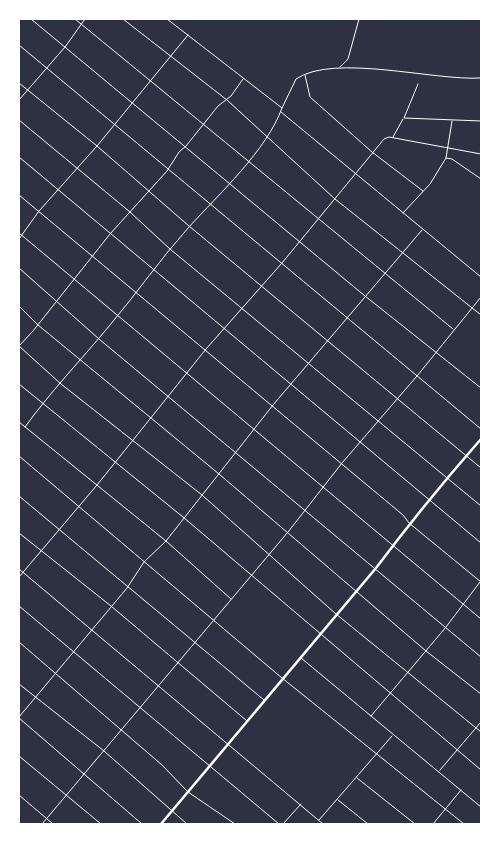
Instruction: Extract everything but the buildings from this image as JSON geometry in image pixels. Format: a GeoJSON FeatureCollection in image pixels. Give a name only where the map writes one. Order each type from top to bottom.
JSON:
{"type":"FeatureCollection","features":[{"type":"Feature","properties":{"kind":"highway"},"geometry":{"type":"LineString","coordinates":[[161,824],[376,568],[409,523],[429,499],[438,492],[447,477],[481,439]]}},
{"type":"Feature","properties":{"kind":"street"},"geometry":{"type":"LineString","coordinates":[[31,19],[365,296],[481,388]]}},
{"type":"Feature","properties":{"kind":"street"},"geometry":{"type":"LineString","coordinates":[[75,19],[454,330]]}},
{"type":"Feature","properties":{"kind":"street"},"geometry":{"type":"LineString","coordinates":[[19,100],[65,47],[85,19]]}},
{"type":"Feature","properties":{"kind":"street"},"geometry":{"type":"LineString","coordinates":[[123,19],[227,100],[266,138],[335,199],[481,315]]}},
{"type":"Feature","properties":{"kind":"street"},"geometry":{"type":"LineString","coordinates":[[167,19],[282,108]]}},
{"type":"Feature","properties":{"kind":"street"},"geometry":{"type":"LineString","coordinates":[[340,67],[348,59],[359,19]]}},
{"type":"Feature","properties":{"kind":"street"},"geometry":{"type":"LineString","coordinates":[[19,239],[39,211],[114,126],[188,35]]}},
{"type":"Feature","properties":{"kind":"street"},"geometry":{"type":"LineString","coordinates":[[19,45],[481,430]]}},
{"type":"Feature","properties":{"kind":"street"},"geometry":{"type":"LineString","coordinates":[[25,427],[42,404],[118,316],[189,226],[211,205],[266,138],[294,82],[305,74],[340,67],[481,78]]}},
{"type":"Feature","properties":{"kind":"street"},"geometry":{"type":"LineString","coordinates":[[305,74],[310,97],[372,152],[423,191]]}},
{"type":"Feature","properties":{"kind":"street"},"geometry":{"type":"LineString","coordinates":[[243,78],[227,100],[218,106],[205,124],[179,152],[168,169],[110,234],[38,325],[19,346],[61,384],[202,495],[336,614],[481,732]]}},
{"type":"Feature","properties":{"kind":"street"},"geometry":{"type":"LineString","coordinates":[[19,83],[97,146],[189,226],[481,468]]}},
{"type":"Feature","properties":{"kind":"street"},"geometry":{"type":"LineString","coordinates":[[392,138],[404,118],[418,84]]}},
{"type":"Feature","properties":{"kind":"street"},"geometry":{"type":"LineString","coordinates":[[280,112],[481,277]]}},
{"type":"Feature","properties":{"kind":"street"},"geometry":{"type":"LineString","coordinates":[[404,118],[481,121]]}},
{"type":"Feature","properties":{"kind":"street"},"geometry":{"type":"LineString","coordinates":[[19,120],[130,212],[170,249],[481,506]]}},
{"type":"Feature","properties":{"kind":"street"},"geometry":{"type":"LineString","coordinates":[[403,214],[423,191],[446,158],[452,120]]}},
{"type":"Feature","properties":{"kind":"street"},"geometry":{"type":"LineString","coordinates":[[19,577],[116,462],[206,349],[282,263],[355,172],[386,137],[481,154]]}},
{"type":"Feature","properties":{"kind":"street"},"geometry":{"type":"LineString","coordinates":[[19,157],[59,188],[110,234],[481,543]]}},
{"type":"Feature","properties":{"kind":"street"},"geometry":{"type":"LineString","coordinates":[[446,158],[452,159],[481,179]]}},
{"type":"Feature","properties":{"kind":"street"},"geometry":{"type":"LineString","coordinates":[[19,194],[342,463],[403,515],[409,523],[481,581],[446,627],[371,717]]}},
{"type":"Feature","properties":{"kind":"street"},"geometry":{"type":"LineString","coordinates":[[142,824],[19,718],[127,588],[144,562],[166,541],[256,430],[273,405],[422,230]]}},
{"type":"Feature","properties":{"kind":"street"},"geometry":{"type":"LineString","coordinates":[[19,233],[325,487],[392,547],[481,619]]}},
{"type":"Feature","properties":{"kind":"street"},"geometry":{"type":"LineString","coordinates":[[19,268],[99,339],[238,452],[481,657]]}},
{"type":"Feature","properties":{"kind":"street"},"geometry":{"type":"LineString","coordinates":[[42,824],[306,511],[377,420],[417,376],[481,297]]}},
{"type":"Feature","properties":{"kind":"street"},"geometry":{"type":"LineString","coordinates":[[19,306],[38,325],[152,417],[426,651],[481,694]]}},
{"type":"Feature","properties":{"kind":"street"},"geometry":{"type":"LineString","coordinates":[[19,384],[184,517],[319,634],[481,770]]}},
{"type":"Feature","properties":{"kind":"street"},"geometry":{"type":"LineString","coordinates":[[19,422],[166,541],[232,599]]}},
{"type":"Feature","properties":{"kind":"street"},"geometry":{"type":"LineString","coordinates":[[19,456],[282,678],[464,824]]}},
{"type":"Feature","properties":{"kind":"street"},"geometry":{"type":"LineString","coordinates":[[19,496],[127,588],[264,700]]}},
{"type":"Feature","properties":{"kind":"street"},"geometry":{"type":"LineString","coordinates":[[19,533],[111,606],[246,721]]}},
{"type":"Feature","properties":{"kind":"street"},"geometry":{"type":"LineString","coordinates":[[19,570],[323,824]]}},
{"type":"Feature","properties":{"kind":"street"},"geometry":{"type":"LineString","coordinates":[[19,606],[279,824]]}},
{"type":"Feature","properties":{"kind":"street"},"geometry":{"type":"LineString","coordinates":[[19,642],[162,765],[188,792],[235,824]]}},
{"type":"Feature","properties":{"kind":"street"},"geometry":{"type":"LineString","coordinates":[[300,657],[481,807]]}},
{"type":"Feature","properties":{"kind":"street"},"geometry":{"type":"LineString","coordinates":[[19,684],[104,751],[187,824]]}},
{"type":"Feature","properties":{"kind":"street"},"geometry":{"type":"LineString","coordinates":[[439,771],[481,722]]}},
{"type":"Feature","properties":{"kind":"street"},"geometry":{"type":"LineString","coordinates":[[319,821],[393,735]]}},
{"type":"Feature","properties":{"kind":"street"},"geometry":{"type":"LineString","coordinates":[[19,756],[101,824]]}},
{"type":"Feature","properties":{"kind":"street"},"geometry":{"type":"LineString","coordinates":[[357,777],[415,824]]}},
{"type":"Feature","properties":{"kind":"street"},"geometry":{"type":"LineString","coordinates":[[433,824],[461,790]]}},
{"type":"Feature","properties":{"kind":"street"},"geometry":{"type":"LineString","coordinates":[[19,794],[53,824]]}},
{"type":"Feature","properties":{"kind":"street"},"geometry":{"type":"LineString","coordinates":[[338,800],[368,824]]}},
{"type":"Feature","properties":{"kind":"street"},"geometry":{"type":"LineString","coordinates":[[283,824],[301,804]]}}]}
